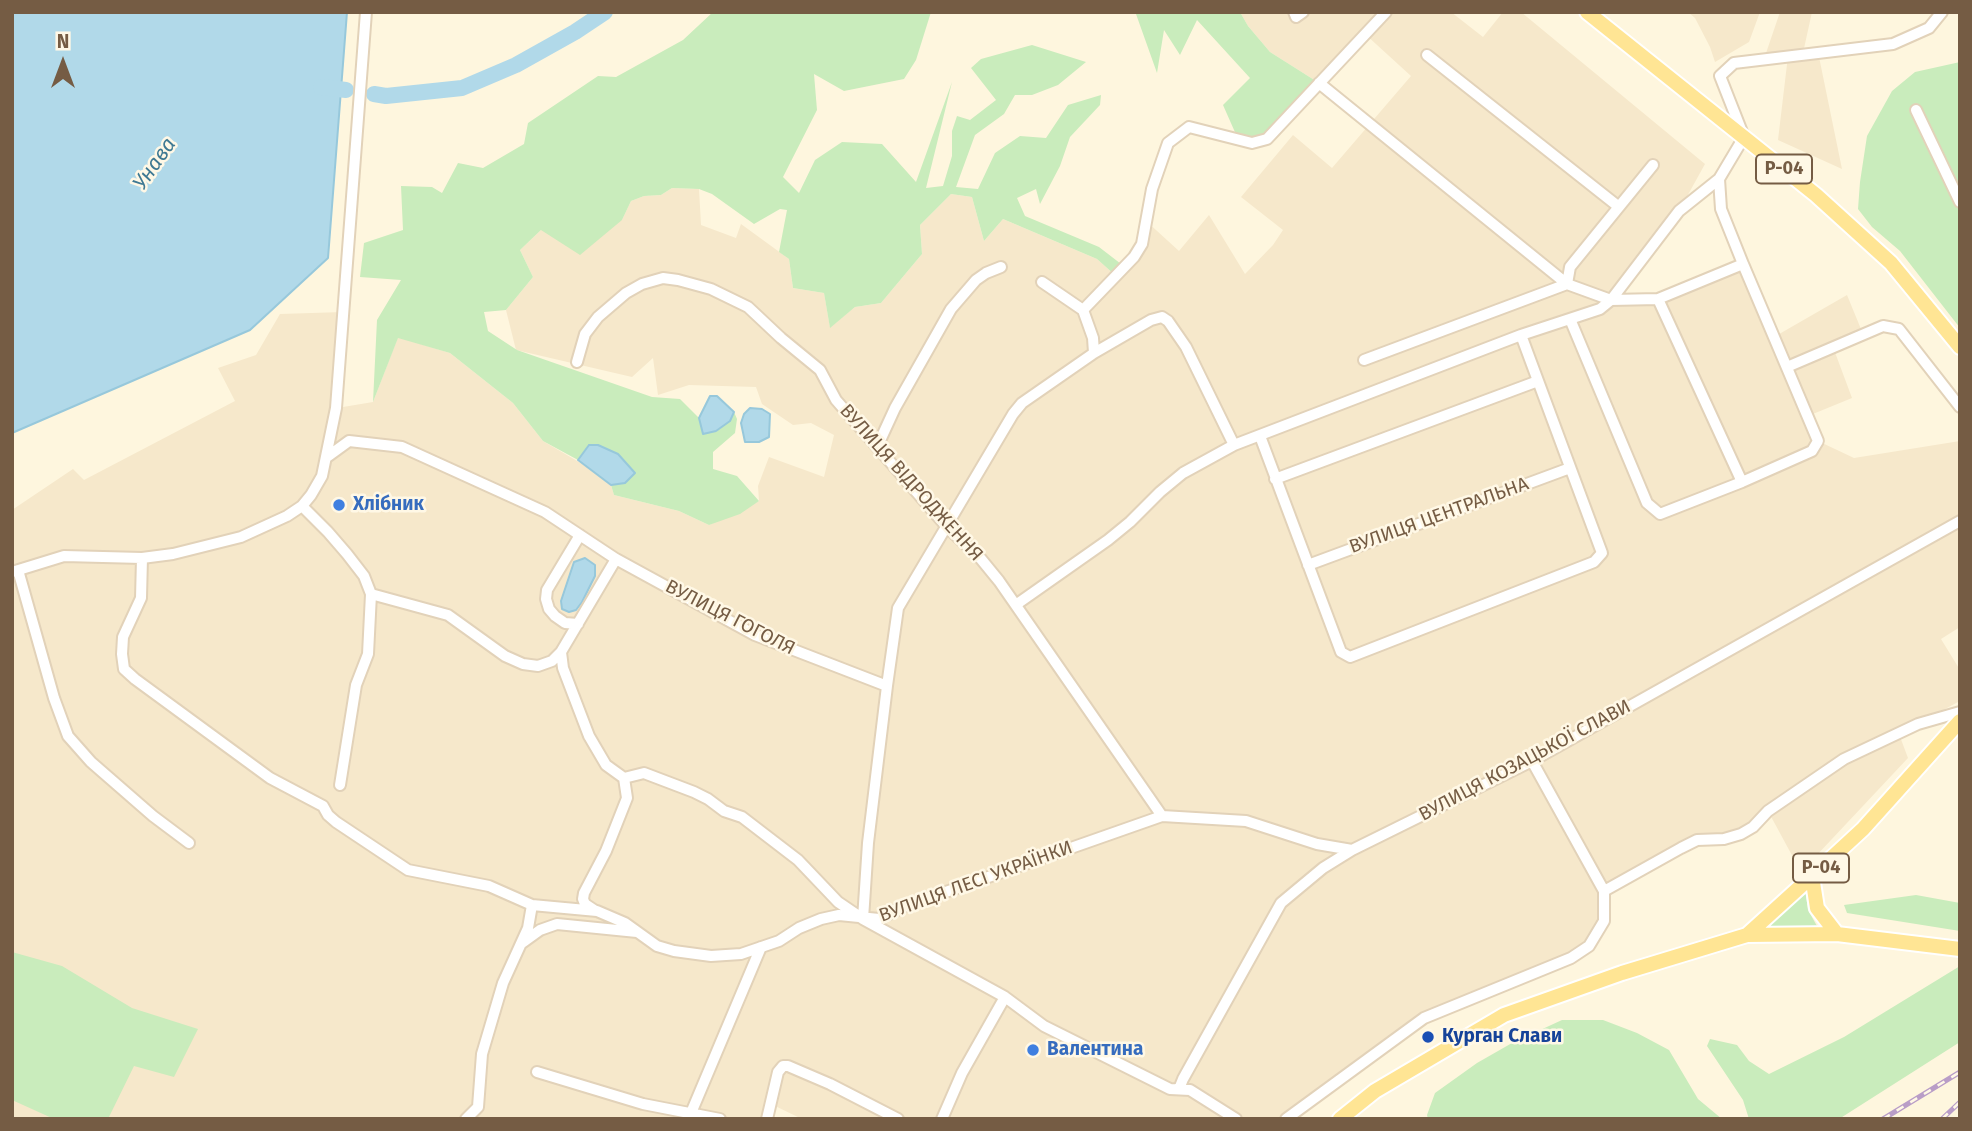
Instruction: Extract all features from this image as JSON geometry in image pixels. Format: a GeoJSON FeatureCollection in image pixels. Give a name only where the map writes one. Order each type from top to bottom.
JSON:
{"type":"FeatureCollection","features":[{"type":"Feature","properties":{"kind":"main road","name":"Р-04"},"geometry":{"type":"LineString","coordinates":[[1587,12],[1816,195],[1891,263],[1960,347]]}},
{"type":"Feature","properties":{"kind":"main road","name":"Р-04"},"geometry":{"type":"LineString","coordinates":[[1837,934],[1817,908],[1812,876],[1863,828],[1960,721]]}},
{"type":"Feature","properties":{"kind":"main road"},"geometry":{"type":"LineString","coordinates":[[1747,934],[1812,876]]}},
{"type":"Feature","properties":{"kind":"main road"},"geometry":{"type":"LineString","coordinates":[[1340,1119],[1375,1091],[1504,1015],[1622,973],[1747,934],[1837,934],[1960,949]]}},
{"type":"Feature","properties":{"kind":"street"},"geometry":{"type":"LineString","coordinates":[[189,843],[153,816],[91,762],[68,736],[15,571],[64,556],[142,558],[173,554],[241,537],[302,506],[311,495],[322,476],[336,408],[366,12]]}},
{"type":"Feature","properties":{"kind":"street"},"geometry":{"type":"LineString","coordinates":[[1294,12],[1296,17],[1303,12]]}},
{"type":"Feature","properties":{"kind":"street"},"geometry":{"type":"LineString","coordinates":[[1083,310],[1134,257],[1142,244],[1152,189],[1168,143],[1189,127],[1252,143],[1267,139],[1386,12]]}},
{"type":"Feature","properties":{"kind":"street"},"geometry":{"type":"LineString","coordinates":[[1017,604],[1108,540],[1183,473],[1234,445],[1521,335],[1600,309],[1611,300],[1679,211],[1719,178],[1744,138],[1720,76],[1734,63],[1892,44],[1929,28],[1942,12]]}},
{"type":"Feature","properties":{"kind":"street"},"geometry":{"type":"LineString","coordinates":[[1427,55],[1619,207]]}},
{"type":"Feature","properties":{"kind":"street"},"geometry":{"type":"LineString","coordinates":[[1319,83],[1567,284],[1611,300],[1658,299],[1743,264]]}},
{"type":"Feature","properties":{"kind":"street"},"geometry":{"type":"LineString","coordinates":[[1916,110],[1960,202]]}},
{"type":"Feature","properties":{"kind":"street"},"geometry":{"type":"LineString","coordinates":[[1567,284],[1570,267],[1653,165]]}},
{"type":"Feature","properties":{"kind":"street"},"geometry":{"type":"LineString","coordinates":[[1570,319],[1647,503],[1660,514],[1812,451],[1818,441],[1721,209],[1719,178]]}},
{"type":"Feature","properties":{"kind":"street"},"geometry":{"type":"LineString","coordinates":[[878,445],[895,408],[951,309],[976,280],[1001,267]]}},
{"type":"Feature","properties":{"kind":"street","name":"ВУЛИЦЯ ВІДРОДЖЕННЯ"},"geometry":{"type":"LineString","coordinates":[[577,362],[585,334],[598,317],[626,293],[642,284],[663,278],[693,283],[748,307],[820,370],[836,400],[947,527],[981,559],[1017,604],[1162,816]]}},
{"type":"Feature","properties":{"kind":"street"},"geometry":{"type":"LineString","coordinates":[[1042,282],[1083,310],[1093,338],[1094,353]]}},
{"type":"Feature","properties":{"kind":"street"},"geometry":{"type":"LineString","coordinates":[[1364,360],[1567,284]]}},
{"type":"Feature","properties":{"kind":"street"},"geometry":{"type":"LineString","coordinates":[[1658,299],[1742,482]]}},
{"type":"Feature","properties":{"kind":"street"},"geometry":{"type":"LineString","coordinates":[[863,919],[868,844],[898,608],[1006,423],[1022,402],[1094,353],[1151,320],[1162,317],[1168,321],[1186,347],[1234,445]]}},
{"type":"Feature","properties":{"kind":"street"},"geometry":{"type":"LineString","coordinates":[[1787,367],[1883,326],[1899,329],[1960,407]]}},
{"type":"Feature","properties":{"kind":"street"},"geometry":{"type":"LineString","coordinates":[[1256,438],[1275,479],[1341,652],[1350,657],[1594,562],[1602,553],[1521,335]]}},
{"type":"Feature","properties":{"kind":"street"},"geometry":{"type":"LineString","coordinates":[[1275,479],[1538,381]]}},
{"type":"Feature","properties":{"kind":"street","name":"ВУЛИЦЯ ГОГОЛЯ"},"geometry":{"type":"LineString","coordinates":[[327,457],[349,441],[402,447],[545,512],[616,559],[755,635],[887,686]]}},
{"type":"Feature","properties":{"kind":"street","name":"ВУЛИЦЯ ЦЕНТРАЛЬНА"},"geometry":{"type":"LineString","coordinates":[[1308,565],[1570,468]]}},
{"type":"Feature","properties":{"kind":"street"},"geometry":{"type":"LineString","coordinates":[[302,506],[347,554],[364,576],[371,594],[368,654],[356,685],[340,785]]}},
{"type":"Feature","properties":{"kind":"street","name":"ВУЛИЦЯ КОЗАЦЬКОЇ СЛАВИ"},"geometry":{"type":"LineString","coordinates":[[1179,1089],[1281,903],[1323,869],[1352,850],[1532,761],[1960,521]]}},
{"type":"Feature","properties":{"kind":"street"},"geometry":{"type":"LineString","coordinates":[[578,624],[565,623],[555,616],[546,599],[547,590],[580,535]]}},
{"type":"Feature","properties":{"kind":"street","name":"ВУЛИЦЯ ЛЕСІ УКРАЇНКИ"},"geometry":{"type":"LineString","coordinates":[[142,558],[141,598],[123,637],[122,654],[124,669],[135,680],[270,778],[323,806],[336,822],[408,870],[489,886],[532,905],[597,911],[625,923],[657,946],[711,956],[741,954],[779,941],[799,928],[821,919],[839,915],[879,919],[903,907],[1162,816],[1246,821],[1317,844],[1352,850]]}},
{"type":"Feature","properties":{"kind":"street"},"geometry":{"type":"LineString","coordinates":[[371,594],[448,615],[505,656],[523,664],[538,666],[551,661],[561,652],[616,559]]}},
{"type":"Feature","properties":{"kind":"street"},"geometry":{"type":"LineString","coordinates":[[561,652],[563,668],[589,736],[606,765],[624,778],[627,798],[606,850],[584,893],[585,904],[597,911]]}},
{"type":"Feature","properties":{"kind":"street"},"geometry":{"type":"LineString","coordinates":[[1604,891],[1697,840],[1724,839],[1741,834],[1777,804],[1844,758],[1918,724],[1960,712]]}},
{"type":"Feature","properties":{"kind":"street"},"geometry":{"type":"LineString","coordinates":[[1286,1119],[1424,1018],[1571,958],[1589,946],[1604,921],[1604,891],[1532,761]]}},
{"type":"Feature","properties":{"kind":"street"},"geometry":{"type":"LineString","coordinates":[[624,778],[644,773],[694,792],[724,811],[742,817],[798,860],[838,902],[863,919],[1005,998],[1044,1026],[1170,1089],[1190,1090],[1236,1119]]}},
{"type":"Feature","properties":{"kind":"street"},"geometry":{"type":"LineString","coordinates":[[1317,844],[1323,869]]}},
{"type":"Feature","properties":{"kind":"street"},"geometry":{"type":"LineString","coordinates":[[485,1119],[478,1107],[482,1054],[503,983],[528,928],[532,905]]}},
{"type":"Feature","properties":{"kind":"street"},"geometry":{"type":"LineString","coordinates":[[520,945],[540,930],[557,924],[638,932]]}},
{"type":"Feature","properties":{"kind":"street"},"geometry":{"type":"LineString","coordinates":[[691,1113],[761,947]]}},
{"type":"Feature","properties":{"kind":"street"},"geometry":{"type":"LineString","coordinates":[[942,1119],[962,1073],[1005,998]]}},
{"type":"Feature","properties":{"kind":"street"},"geometry":{"type":"LineString","coordinates":[[767,1119],[778,1072],[783,1066],[831,1084],[898,1119]]}},
{"type":"Feature","properties":{"kind":"street"},"geometry":{"type":"LineString","coordinates":[[537,1072],[643,1104],[720,1119]]}},
{"type":"Feature","properties":{"kind":"street"},"geometry":{"type":"LineString","coordinates":[[466,1119],[478,1107]]}},
{"type":"Feature","properties":{"kind":"shaded area"},"geometry":{"type":"Polygon","coordinates":[[[1240,12],[1451,12],[1483,37],[1503,12],[1521,12],[1705,164],[1679,211],[1612,299],[1658,299],[1743,264],[1774,337],[1847,295],[1863,334],[1833,347],[1852,398],[1808,416],[1818,441],[1854,458],[1960,441],[1960,627],[1941,639],[1960,670],[1958,702],[1899,734],[1908,758],[1801,872],[1768,811],[1753,827],[1697,840],[1604,891],[1604,921],[1589,946],[1424,1018],[1286,1119],[802,1119],[771,1104],[767,1119],[12,1119],[12,510],[73,469],[84,480],[235,401],[218,368],[256,355],[280,314],[343,312],[337,408],[373,402],[398,337],[450,353],[513,403],[543,441],[584,465],[611,485],[614,495],[679,511],[709,525],[759,501],[758,486],[769,457],[824,477],[834,435],[811,423],[793,425],[762,404],[756,387],[689,385],[658,395],[653,358],[632,377],[516,350],[506,310],[533,277],[520,250],[541,230],[622,220],[631,201],[644,196],[661,195],[672,188],[699,189],[701,225],[736,238],[741,224],[789,259],[793,288],[824,293],[830,327],[855,307],[881,303],[922,254],[920,225],[951,194],[972,197],[984,241],[1003,219],[1097,259],[1116,276],[1134,257],[1145,220],[1179,251],[1209,215],[1245,274],[1273,245],[1283,230],[1241,197],[1293,135],[1332,168],[1411,76],[1365,34],[1319,83],[1270,52],[1240,12]]]}},
{"type":"Feature","properties":{"kind":"shaded area"},"geometry":{"type":"Polygon","coordinates":[[[1688,12],[1760,12],[1749,42],[1715,62],[1695,18],[1688,12]]]}},
{"type":"Feature","properties":{"kind":"shaded area"},"geometry":{"type":"Polygon","coordinates":[[[1780,12],[1812,12],[1803,53],[1818,52],[1842,169],[1778,140],[1788,56],[1764,59],[1780,12]]]}},
{"type":"Feature","properties":{"kind":"green space"},"geometry":{"type":"Polygon","coordinates":[[[713,12],[931,12],[916,60],[904,79],[844,91],[814,74],[817,110],[783,177],[799,193],[815,160],[842,142],[882,144],[916,182],[952,82],[926,188],[943,186],[952,156],[952,131],[957,116],[970,120],[996,100],[971,68],[981,59],[1032,45],[1086,62],[1058,85],[1032,95],[1015,95],[1004,114],[975,135],[956,187],[978,189],[995,153],[1020,136],[1046,138],[1068,105],[1101,95],[1100,105],[1070,137],[1060,166],[1040,204],[1036,189],[1017,198],[1025,216],[1099,247],[1125,267],[1116,276],[1097,259],[1003,219],[984,241],[972,197],[951,194],[920,225],[922,254],[881,303],[855,307],[830,328],[824,293],[793,288],[789,259],[779,252],[787,210],[780,209],[754,224],[712,194],[699,189],[672,188],[661,195],[644,196],[631,201],[622,220],[580,255],[541,230],[520,250],[533,277],[506,310],[484,312],[488,331],[517,350],[652,397],[680,399],[699,418],[703,434],[717,431],[730,421],[734,412],[737,419],[735,433],[713,452],[713,469],[737,476],[759,501],[740,514],[709,525],[679,511],[614,495],[611,485],[625,483],[589,445],[578,460],[543,441],[513,403],[450,353],[398,338],[373,402],[377,320],[401,280],[360,277],[364,243],[403,230],[401,186],[432,187],[442,193],[458,163],[483,168],[524,144],[528,123],[598,76],[616,77],[683,40],[713,12]]]}},
{"type":"Feature","properties":{"kind":"green space"},"geometry":{"type":"Polygon","coordinates":[[[1240,12],[1270,52],[1319,83],[1267,139],[1238,139],[1223,105],[1250,78],[1197,20],[1180,55],[1164,30],[1157,73],[1136,14],[1240,12]]]}},
{"type":"Feature","properties":{"kind":"green space"},"geometry":{"type":"Polygon","coordinates":[[[1960,62],[1960,328],[1900,251],[1872,227],[1858,209],[1867,136],[1892,91],[1915,72],[1960,62]]]}},
{"type":"Feature","properties":{"kind":"green space"},"geometry":{"type":"Polygon","coordinates":[[[1805,888],[1808,910],[1817,926],[1765,930],[1805,888]]]}},
{"type":"Feature","properties":{"kind":"green space"},"geometry":{"type":"Polygon","coordinates":[[[1916,895],[1960,903],[1960,931],[1847,913],[1844,905],[1916,895]]]}},
{"type":"Feature","properties":{"kind":"green space"},"geometry":{"type":"Polygon","coordinates":[[[12,952],[62,966],[132,1008],[198,1029],[174,1077],[134,1066],[108,1119],[54,1119],[12,1100],[12,952]]]}},
{"type":"Feature","properties":{"kind":"green space"},"geometry":{"type":"Polygon","coordinates":[[[1960,966],[1960,1042],[1839,1119],[1749,1119],[1743,1100],[1707,1046],[1710,1039],[1737,1045],[1749,1061],[1769,1074],[1844,1037],[1960,966]]]}},
{"type":"Feature","properties":{"kind":"green space"},"geometry":{"type":"Polygon","coordinates":[[[1562,1020],[1603,1020],[1637,1033],[1669,1050],[1698,1099],[1722,1119],[1428,1119],[1435,1093],[1477,1063],[1562,1020]]]}},
{"type":"Feature","properties":{"kind":"water"},"geometry":{"type":"Polygon","coordinates":[[[12,12],[347,12],[328,258],[250,330],[12,433],[12,12]]]}},
{"type":"Feature","properties":{"kind":"water"},"geometry":{"type":"Polygon","coordinates":[[[710,396],[717,396],[734,412],[730,421],[716,431],[703,434],[699,418],[710,396]]]}},
{"type":"Feature","properties":{"kind":"water"},"geometry":{"type":"Polygon","coordinates":[[[750,408],[762,409],[770,414],[769,437],[759,442],[745,442],[741,423],[750,408]]]}},
{"type":"Feature","properties":{"kind":"water"},"geometry":{"type":"Polygon","coordinates":[[[589,445],[598,445],[618,454],[635,473],[625,483],[611,485],[578,460],[589,445]]]}},
{"type":"Feature","properties":{"kind":"water"},"geometry":{"type":"Polygon","coordinates":[[[585,558],[595,565],[595,576],[582,602],[576,610],[569,612],[562,609],[561,601],[574,562],[585,558]]]}},
{"type":"Feature","properties":{"kind":"waterway","name":"Унава"},"geometry":{"type":"LineString","coordinates":[[374,94],[386,96],[462,88],[516,65],[605,12]]}},
{"type":"Feature","properties":{"kind":"waterway","name":"Унава"},"geometry":{"type":"LineString","coordinates":[[321,87],[346,90]]}},
{"type":"Feature","properties":{"kind":"railway"},"geometry":{"type":"LineString","coordinates":[[1883,1119],[1960,1072]]}},
{"type":"Feature","properties":{"kind":"railway"},"geometry":{"type":"LineString","coordinates":[[1942,1119],[1960,1102]]}},
{"type":"Feature","properties":{"kind":"place","name":"Хлібник"},"geometry":{"type":"Point","coordinates":[339,505]}},
{"type":"Feature","properties":{"kind":"place","name":"Курган Слави"},"geometry":{"type":"Point","coordinates":[1428,1037]}},
{"type":"Feature","properties":{"kind":"place","name":"Валентина"},"geometry":{"type":"Point","coordinates":[1033,1050]}}]}
